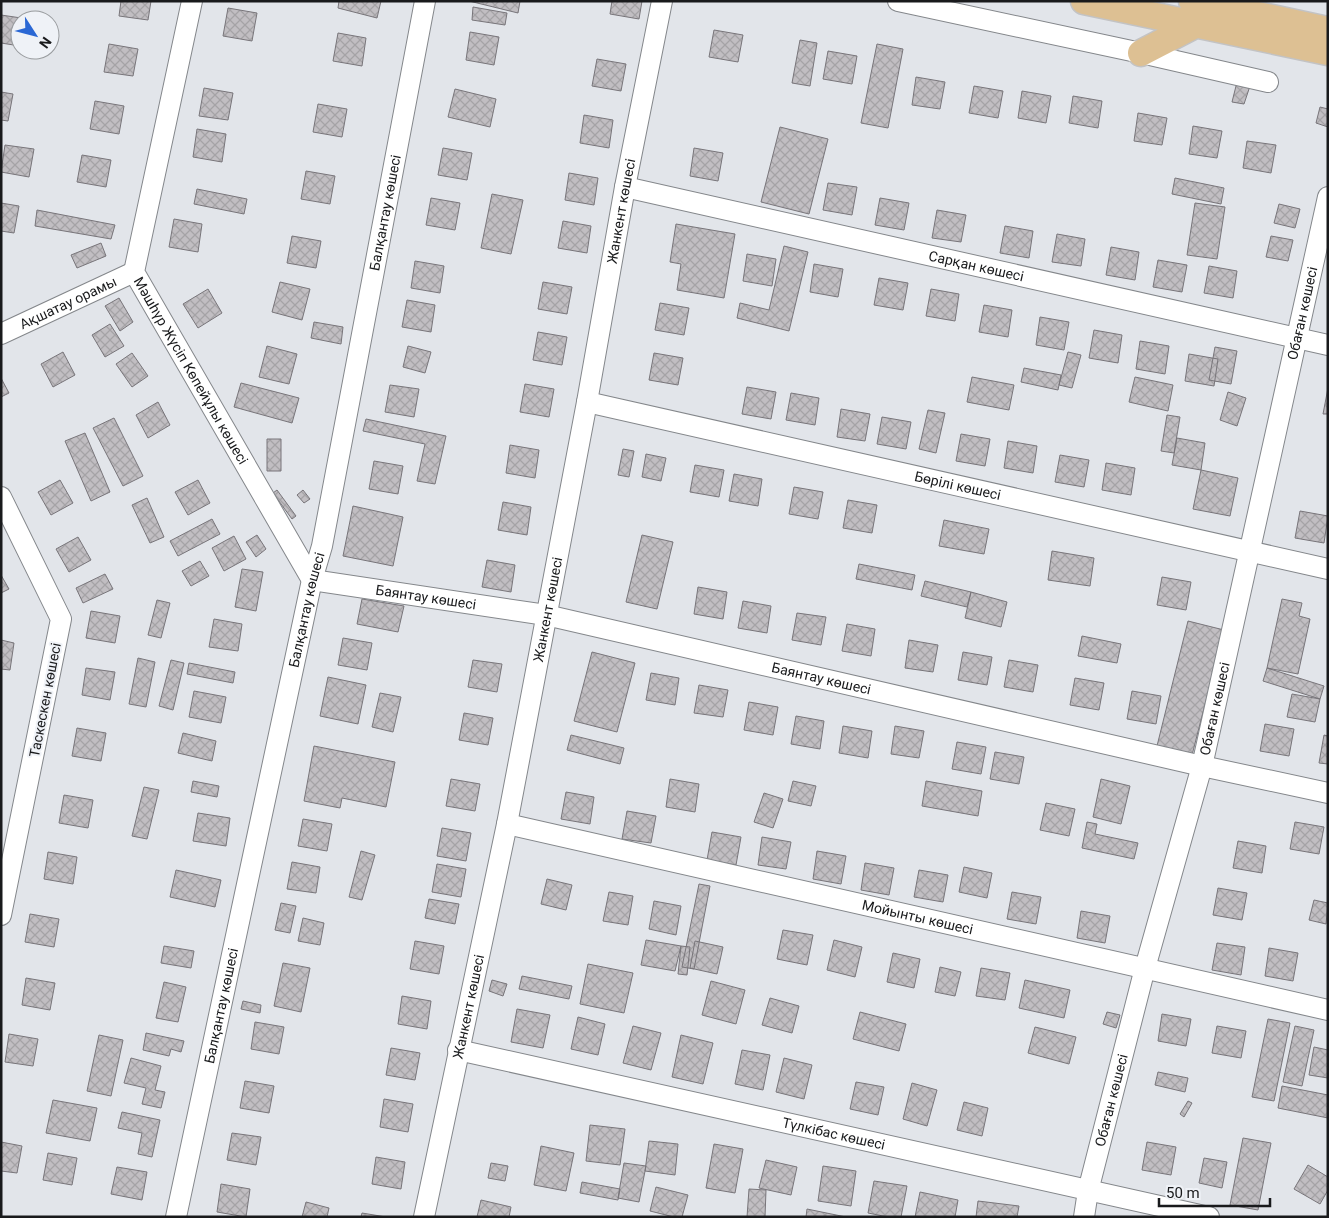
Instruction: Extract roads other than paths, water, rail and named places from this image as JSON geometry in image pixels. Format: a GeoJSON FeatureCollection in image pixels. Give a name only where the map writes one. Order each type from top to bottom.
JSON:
{"type":"FeatureCollection","features":[{"type":"Feature","properties":{"kind":"main road"},"geometry":{"type":"LineString","coordinates":[[1084,1],[1193,13],[1328,52]]}},
{"type":"Feature","properties":{"kind":"main road"},"geometry":{"type":"LineString","coordinates":[[1141,53],[1193,13],[1247,8],[1328,30]]}},
{"type":"Feature","properties":{"kind":"street","name":"Мәшһүр Жүсіп Көпейұлы көшесі"},"geometry":{"type":"LineString","coordinates":[[192,1],[134,272],[312,580]]}},
{"type":"Feature","properties":{"kind":"street","name":"Балқантау көшесі"},"geometry":{"type":"LineString","coordinates":[[176,1217],[312,580],[322,546],[425,1]]}},
{"type":"Feature","properties":{"kind":"street","name":"Жанкент көшесі"},"geometry":{"type":"LineString","coordinates":[[424,1217],[507,824],[588,402],[625,187],[662,1]]}},
{"type":"Feature","properties":{"kind":"street"},"geometry":{"type":"LineString","coordinates":[[898,1],[1268,82]]}},
{"type":"Feature","properties":{"kind":"street","name":"Сарқан көшесі"},"geometry":{"type":"LineString","coordinates":[[625,187],[1328,345]]}},
{"type":"Feature","properties":{"kind":"street","name":"Обаған көшесі"},"geometry":{"type":"LineString","coordinates":[[1084,1217],[1088,1191],[1145,968],[1202,766],[1328,197]]}},
{"type":"Feature","properties":{"kind":"street","name":"Ақшатау орамы"},"geometry":{"type":"LineString","coordinates":[[1,334],[134,272]]}},
{"type":"Feature","properties":{"kind":"street","name":"Бөрілі көшесі"},"geometry":{"type":"LineString","coordinates":[[588,402],[1328,569]]}},
{"type":"Feature","properties":{"kind":"street","name":"Таскескен көшесі"},"geometry":{"type":"LineString","coordinates":[[1,497],[61,619],[1,915]]}},
{"type":"Feature","properties":{"kind":"street","name":"Баянтау көшесі"},"geometry":{"type":"LineString","coordinates":[[312,580],[546,615],[1202,766],[1328,793]]}},
{"type":"Feature","properties":{"kind":"street","name":"Мойынты көшесі"},"geometry":{"type":"LineString","coordinates":[[507,824],[1328,1010]]}},
{"type":"Feature","properties":{"kind":"street","name":"Түлкібас көшесі"},"geometry":{"type":"LineString","coordinates":[[458,1050],[1209,1217]]}}]}
